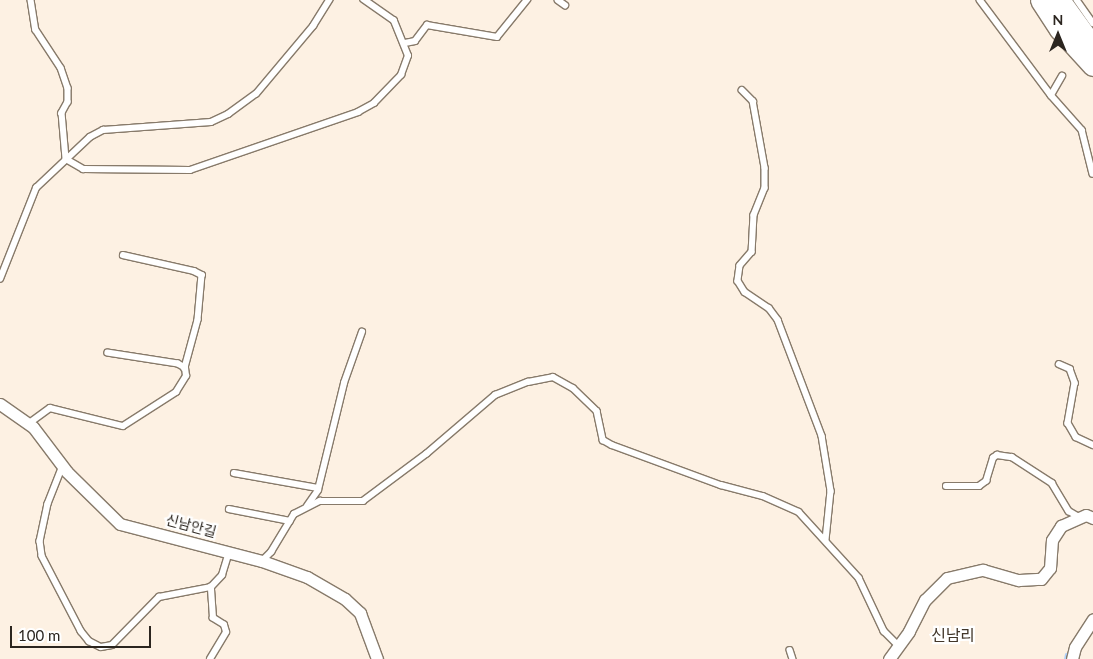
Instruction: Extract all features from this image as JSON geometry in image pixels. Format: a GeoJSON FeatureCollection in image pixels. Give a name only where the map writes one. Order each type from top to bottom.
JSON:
{"type":"FeatureCollection","features":[{"type":"Feature","properties":{"kind":"highway"},"geometry":{"type":"LineString","coordinates":[[1041,0],[1060,29],[1093,65]]}},
{"type":"Feature","properties":{"kind":"highway"},"geometry":{"type":"LineString","coordinates":[[1059,0],[1093,47]]}},
{"type":"Feature","properties":{"kind":"street","name":"신남안길"},"geometry":{"type":"LineString","coordinates":[[0,404],[28,424],[63,466],[120,524],[262,561],[307,578],[345,599],[360,613],[377,659]]}},
{"type":"Feature","properties":{"kind":"street"},"geometry":{"type":"LineString","coordinates":[[889,659],[910,631],[925,600],[947,578],[983,570],[1019,580],[1041,578],[1050,568],[1052,540],[1061,526],[1079,517],[1093,518]]}},
{"type":"Feature","properties":{"kind":"street"},"geometry":{"type":"LineString","coordinates":[[1072,659],[1075,647],[1093,619]]}},
{"type":"Feature","properties":{"kind":"lane"},"geometry":{"type":"LineString","coordinates":[[31,0],[36,30],[61,68],[68,88],[68,102],[62,113],[66,159]]}},
{"type":"Feature","properties":{"kind":"lane"},"geometry":{"type":"LineString","coordinates":[[0,279],[36,188],[66,159],[99,131],[211,122],[228,114],[256,94],[313,26],[328,0]]}},
{"type":"Feature","properties":{"kind":"lane"},"geometry":{"type":"LineString","coordinates":[[66,159],[79,168],[89,170],[200,168],[367,108],[401,75],[408,60],[405,44],[394,21],[364,0]]}},
{"type":"Feature","properties":{"kind":"lane"},"geometry":{"type":"LineString","coordinates":[[405,44],[415,41],[427,24],[497,37],[527,0]]}},
{"type":"Feature","properties":{"kind":"lane"},"geometry":{"type":"LineString","coordinates":[[558,0],[565,5]]}},
{"type":"Feature","properties":{"kind":"lane"},"geometry":{"type":"LineString","coordinates":[[980,0],[1051,95],[1082,130],[1093,174]]}},
{"type":"Feature","properties":{"kind":"lane"},"geometry":{"type":"LineString","coordinates":[[1077,0],[1093,23]]}},
{"type":"Feature","properties":{"kind":"lane"},"geometry":{"type":"LineString","coordinates":[[1051,95],[1062,76]]}},
{"type":"Feature","properties":{"kind":"lane"},"geometry":{"type":"LineString","coordinates":[[742,90],[754,101],[765,168],[765,188],[754,215],[752,252],[740,266],[738,281],[745,292],[769,308],[778,320],[822,436],[831,491],[826,540]]}},
{"type":"Feature","properties":{"kind":"lane"},"geometry":{"type":"LineString","coordinates":[[28,424],[50,408],[123,426],[176,392],[182,385],[198,320],[202,276],[194,271],[123,256]]}},
{"type":"Feature","properties":{"kind":"lane"},"geometry":{"type":"LineString","coordinates":[[307,506],[318,488],[350,365],[362,332]]}},
{"type":"Feature","properties":{"kind":"lane"},"geometry":{"type":"LineString","coordinates":[[108,353],[178,364],[185,368]]}},
{"type":"Feature","properties":{"kind":"lane"},"geometry":{"type":"LineString","coordinates":[[1059,364],[1070,369],[1075,383],[1068,423],[1076,437],[1093,445]]}},
{"type":"Feature","properties":{"kind":"lane"},"geometry":{"type":"LineString","coordinates":[[262,561],[271,552],[294,514],[320,501],[363,501],[426,454],[496,395],[528,382],[553,378],[573,388],[597,411],[603,440],[799,512],[859,578],[874,615],[884,631],[898,645]]}},
{"type":"Feature","properties":{"kind":"lane"},"geometry":{"type":"LineString","coordinates":[[946,486],[978,486],[986,481],[993,458],[997,455],[1012,457],[1052,483],[1069,511],[1079,517]]}},
{"type":"Feature","properties":{"kind":"lane"},"geometry":{"type":"LineString","coordinates":[[63,466],[48,504],[40,541],[42,556],[81,631],[89,640],[101,647],[112,645],[159,597],[211,587],[222,575],[229,552]]}},
{"type":"Feature","properties":{"kind":"lane"},"geometry":{"type":"LineString","coordinates":[[234,473],[318,488]]}},
{"type":"Feature","properties":{"kind":"lane"},"geometry":{"type":"LineString","coordinates":[[229,509],[290,520]]}},
{"type":"Feature","properties":{"kind":"lane"},"geometry":{"type":"LineString","coordinates":[[210,659],[226,632],[224,625],[213,618],[211,587]]}},
{"type":"Feature","properties":{"kind":"lane"},"geometry":{"type":"LineString","coordinates":[[790,650],[793,659]]}},
{"type":"Feature","properties":{"kind":"waterway"},"geometry":{"type":"LineString","coordinates":[[1065,659],[1066,654]]}},
{"type":"Feature","properties":{"kind":"district","name":"신남리"},"geometry":{"type":"Point","coordinates":[953,635]}}]}
